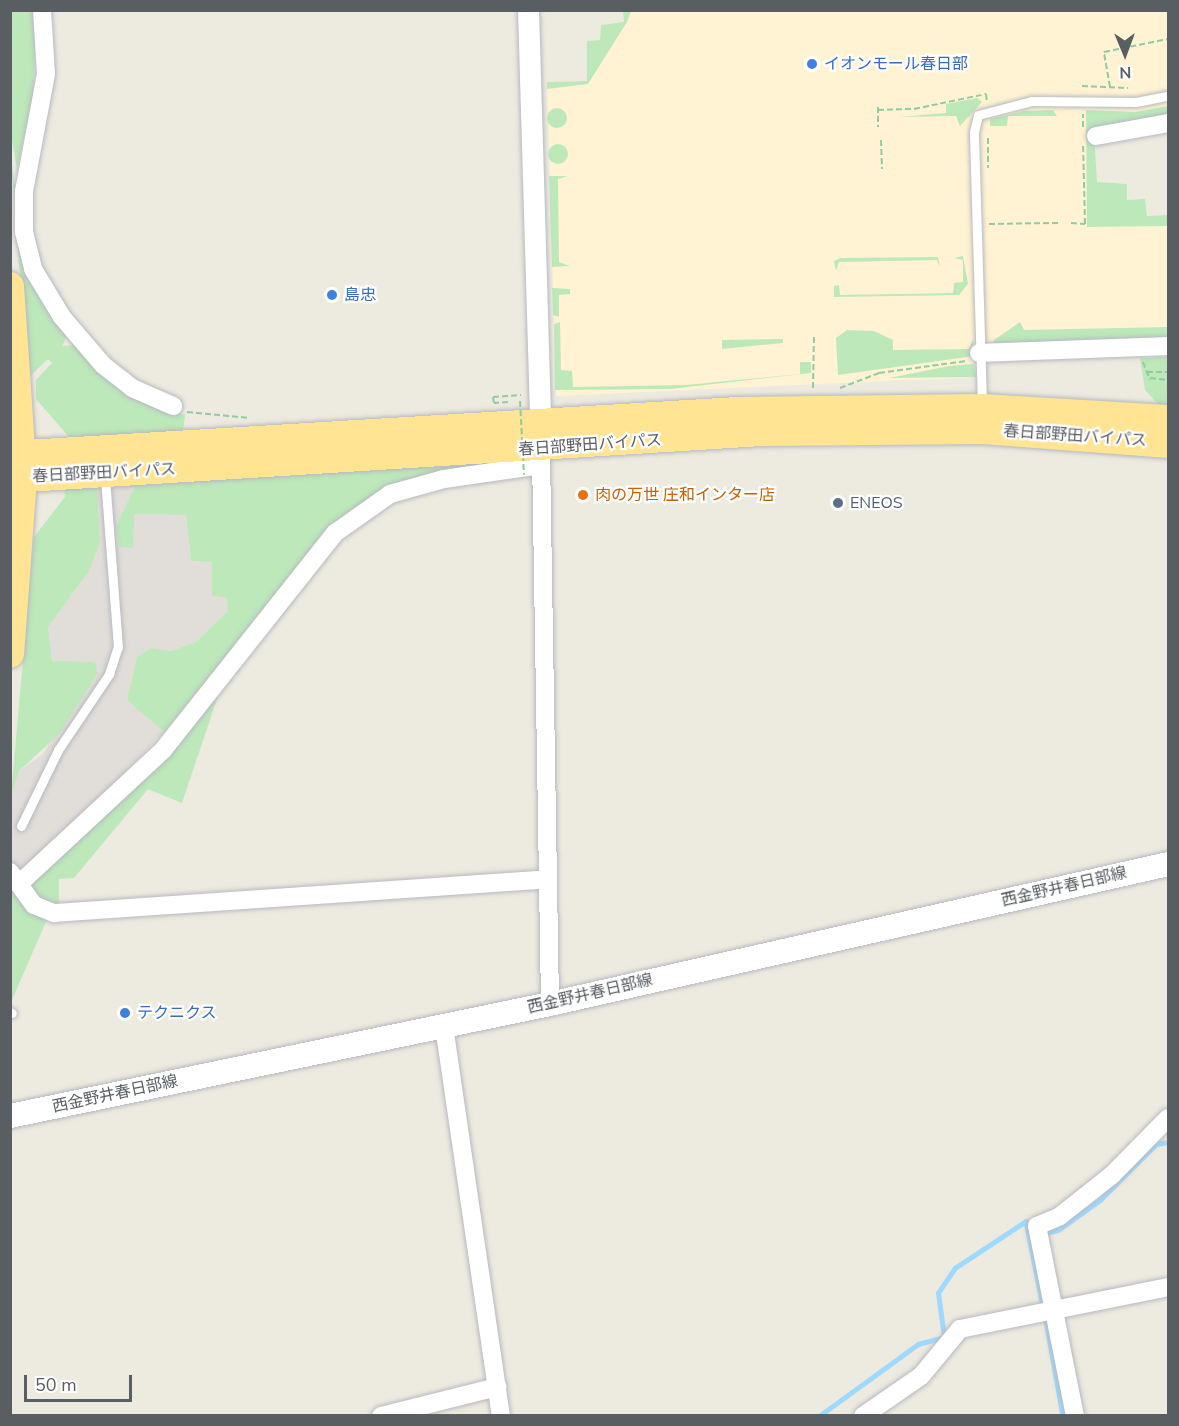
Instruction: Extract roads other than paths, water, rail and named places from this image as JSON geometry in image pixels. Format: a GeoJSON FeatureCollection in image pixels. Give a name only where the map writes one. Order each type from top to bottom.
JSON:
{"type":"FeatureCollection","features":[{"type":"Feature","properties":{"kind":"highway"},"geometry":{"type":"LineString","coordinates":[[10,286],[17,466],[10,654]]}},
{"type":"Feature","properties":{"kind":"highway","name":"春日部野田バイパス"},"geometry":{"type":"LineString","coordinates":[[17,466],[541,446],[737,411],[982,408],[1168,419]]}},
{"type":"Feature","properties":{"kind":"highway","name":"春日部野田バイパス"},"geometry":{"type":"LineString","coordinates":[[17,466],[105,472],[541,446],[887,429],[1168,444]]}},
{"type":"Feature","properties":{"kind":"main road","name":"西金野井春日部線"},"geometry":{"type":"LineString","coordinates":[[10,1116],[550,1004],[1168,864]]}},
{"type":"Feature","properties":{"kind":"street"},"geometry":{"type":"LineString","coordinates":[[42,10],[46,74],[24,190],[24,232],[33,269],[62,317],[103,365],[132,388],[173,406]]}},
{"type":"Feature","properties":{"kind":"street"},"geometry":{"type":"LineString","coordinates":[[528,10],[541,446],[550,1004]]}},
{"type":"Feature","properties":{"kind":"street"},"geometry":{"type":"LineString","coordinates":[[1096,136],[1168,123]]}},
{"type":"Feature","properties":{"kind":"street"},"geometry":{"type":"LineString","coordinates":[[979,353],[1168,346]]}},
{"type":"Feature","properties":{"kind":"street"},"geometry":{"type":"LineString","coordinates":[[541,446],[390,494],[335,533],[163,750],[15,877],[34,905],[54,913],[547,879]]}},
{"type":"Feature","properties":{"kind":"street"},"geometry":{"type":"LineString","coordinates":[[444,1026],[501,1416]]}},
{"type":"Feature","properties":{"kind":"street"},"geometry":{"type":"LineString","coordinates":[[1075,1416],[1057,1307],[1037,1226],[1060,1216],[1112,1175],[1168,1118]]}},
{"type":"Feature","properties":{"kind":"street"},"geometry":{"type":"LineString","coordinates":[[862,1416],[921,1376],[960,1329],[1057,1307],[1168,1287]]}},
{"type":"Feature","properties":{"kind":"street"},"geometry":{"type":"LineString","coordinates":[[381,1416],[497,1387]]}},
{"type":"Feature","properties":{"kind":"lane"},"geometry":{"type":"LineString","coordinates":[[982,408],[977,294],[978,115],[1032,101],[1136,102],[1168,96]]}},
{"type":"Feature","properties":{"kind":"lane"},"geometry":{"type":"LineString","coordinates":[[21,826],[58,750],[109,674],[118,647],[105,472]]}},
{"type":"Feature","properties":{"kind":"waterway"},"geometry":{"type":"LineString","coordinates":[[1041,1234],[1058,1230],[1100,1200],[1156,1144],[1168,1142]]}},
{"type":"Feature","properties":{"kind":"waterway"},"geometry":{"type":"LineString","coordinates":[[819,1416],[918,1344],[944,1337],[938,1293],[955,1268],[1026,1221],[1043,1307]]}},
{"type":"Feature","properties":{"kind":"waterway"},"geometry":{"type":"LineString","coordinates":[[1045,1315],[1063,1416]]}},
{"type":"Feature","properties":{"kind":"place","name":"イオンモール春日部"},"geometry":{"type":"Point","coordinates":[812,64]}},
{"type":"Feature","properties":{"kind":"place","name":"島忠"},"geometry":{"type":"Point","coordinates":[332,295]}},
{"type":"Feature","properties":{"kind":"place","name":"肉の万世 庄和インター店"},"geometry":{"type":"Point","coordinates":[583,495]}},
{"type":"Feature","properties":{"kind":"place","name":"ENEOS"},"geometry":{"type":"Point","coordinates":[838,503]}},
{"type":"Feature","properties":{"kind":"place","name":"テクニクス"},"geometry":{"type":"Point","coordinates":[125,1013]}}]}
